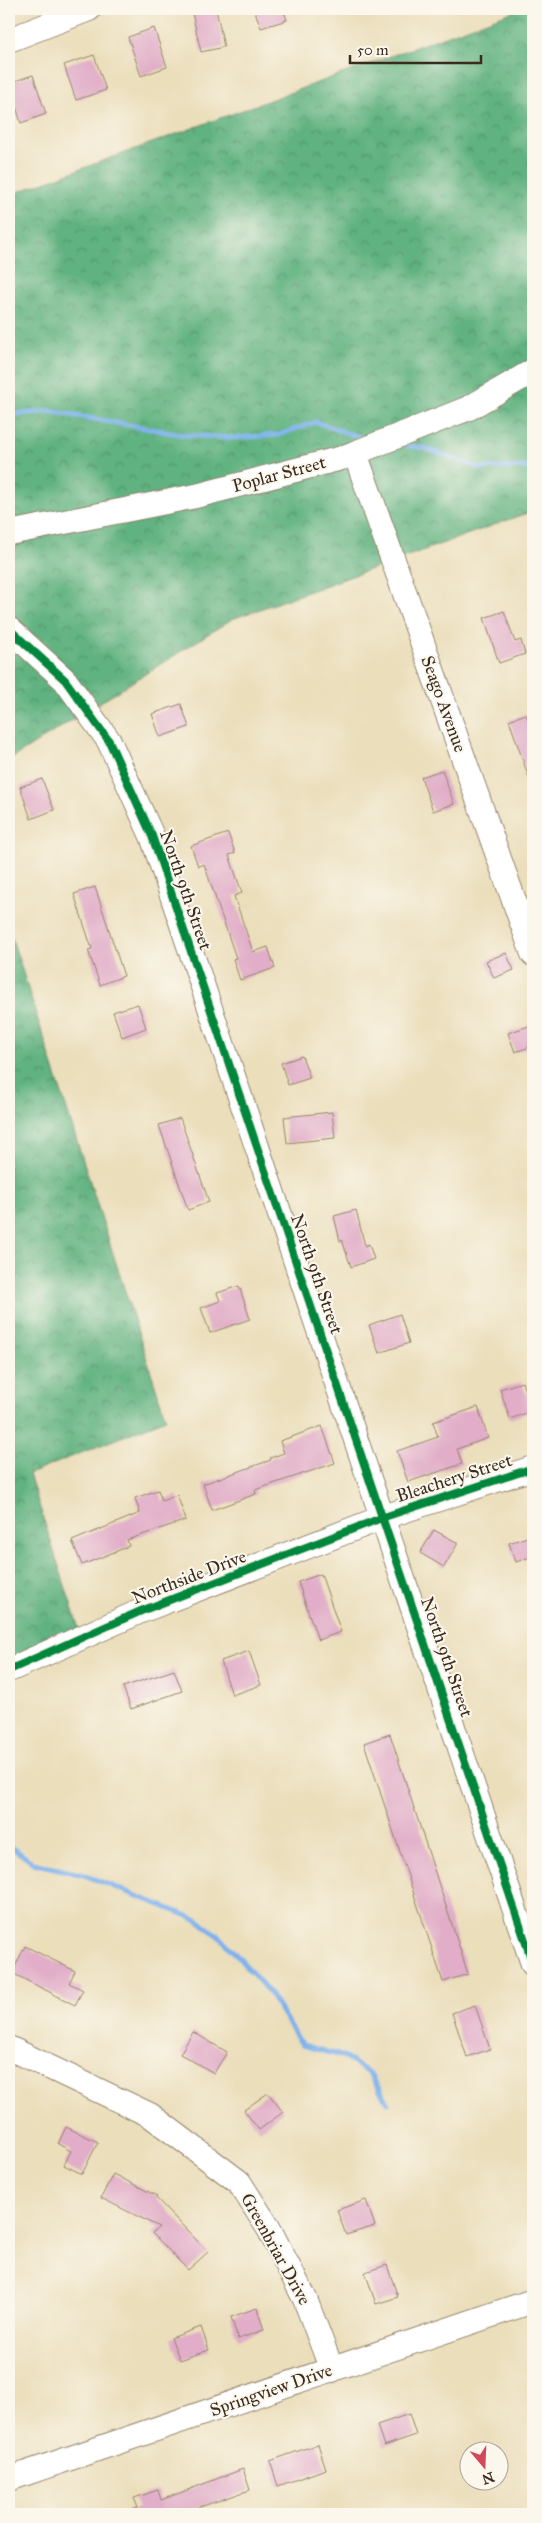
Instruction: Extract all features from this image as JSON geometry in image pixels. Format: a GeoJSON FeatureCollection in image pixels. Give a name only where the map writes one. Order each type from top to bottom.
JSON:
{"type":"FeatureCollection","features":[{"type":"Feature","properties":{"kind":"street"},"geometry":{"type":"LineString","coordinates":[[9,40],[90,9]]}},
{"type":"Feature","properties":{"kind":"street","name":"Poplar Street"},"geometry":{"type":"LineString","coordinates":[[9,532],[196,496],[356,453],[469,408],[533,371]]}},
{"type":"Feature","properties":{"kind":"street","name":"Seago Avenue"},"geometry":{"type":"LineString","coordinates":[[356,453],[533,954]]}},
{"type":"Feature","properties":{"kind":"street","name":"North 9th Street"},"geometry":{"type":"LineString","coordinates":[[9,629],[65,680],[109,741],[152,836],[384,1517],[533,1964]]}},
{"type":"Feature","properties":{"kind":"street","name":"Bleachery Street"},"geometry":{"type":"LineString","coordinates":[[384,1517],[533,1468]]}},
{"type":"Feature","properties":{"kind":"street","name":"Northside Drive"},"geometry":{"type":"LineString","coordinates":[[9,1670],[141,1612],[384,1517]]}},
{"type":"Feature","properties":{"kind":"street","name":"Greenbriar Drive"},"geometry":{"type":"LineString","coordinates":[[9,2048],[150,2115],[239,2182],[269,2229],[305,2299],[332,2370]]}},
{"type":"Feature","properties":{"kind":"street","name":"Springview Drive"},"geometry":{"type":"LineString","coordinates":[[9,2479],[533,2301]]}},
{"type":"Feature","properties":{"kind":"green space"},"geometry":{"type":"Polygon","coordinates":[[[520,9],[533,9],[533,511],[232,619],[9,760],[9,195],[520,9]]]}},
{"type":"Feature","properties":{"kind":"green space"},"geometry":{"type":"Polygon","coordinates":[[[9,929],[166,1419],[29,1474],[80,1632],[9,1662],[9,929]]]}},
{"type":"Feature","properties":{"kind":"building"},"geometry":{"type":"Polygon","coordinates":[[[216,9],[224,47],[201,52],[192,13],[216,9]]]}},
{"type":"Feature","properties":{"kind":"building"},"geometry":{"type":"Polygon","coordinates":[[[254,9],[283,9],[287,20],[261,28],[254,9]]]}},
{"type":"Feature","properties":{"kind":"building"},"geometry":{"type":"Polygon","coordinates":[[[154,28],[167,67],[141,76],[128,37],[154,28]]]}},
{"type":"Feature","properties":{"kind":"building"},"geometry":{"type":"Polygon","coordinates":[[[94,55],[106,90],[76,100],[64,65],[94,55]]]}},
{"type":"Feature","properties":{"kind":"building"},"geometry":{"type":"Polygon","coordinates":[[[33,75],[46,114],[21,123],[9,83],[33,75]]]}},
{"type":"Feature","properties":{"kind":"building"},"geometry":{"type":"Polygon","coordinates":[[[504,611],[515,642],[521,640],[525,654],[499,663],[484,618],[504,611]]]}},
{"type":"Feature","properties":{"kind":"building"},"geometry":{"type":"Polygon","coordinates":[[[181,704],[189,727],[160,737],[152,714],[181,704]]]}},
{"type":"Feature","properties":{"kind":"building"},"geometry":{"type":"Polygon","coordinates":[[[526,714],[533,734],[533,784],[531,784],[509,720],[526,714]]]}},
{"type":"Feature","properties":{"kind":"building"},"geometry":{"type":"Polygon","coordinates":[[[442,770],[454,804],[433,811],[421,777],[442,770]]]}},
{"type":"Feature","properties":{"kind":"building"},"geometry":{"type":"Polygon","coordinates":[[[42,779],[54,810],[31,819],[20,787],[42,779]]]}},
{"type":"Feature","properties":{"kind":"building"},"geometry":{"type":"Polygon","coordinates":[[[228,833],[235,853],[229,855],[242,893],[234,896],[253,952],[268,947],[275,968],[240,980],[233,959],[236,958],[204,864],[198,866],[191,846],[228,833]]]}},
{"type":"Feature","properties":{"kind":"building"},"geometry":{"type":"Polygon","coordinates":[[[95,887],[124,976],[100,985],[88,950],[92,949],[74,894],[95,887]]]}},
{"type":"Feature","properties":{"kind":"building"},"geometry":{"type":"Polygon","coordinates":[[[506,953],[514,970],[494,978],[486,961],[506,953]]]}},
{"type":"Feature","properties":{"kind":"building"},"geometry":{"type":"Polygon","coordinates":[[[138,1004],[146,1028],[122,1037],[113,1012],[138,1004]]]}},
{"type":"Feature","properties":{"kind":"building"},"geometry":{"type":"Polygon","coordinates":[[[529,1026],[533,1046],[515,1052],[508,1033],[529,1026]]]}},
{"type":"Feature","properties":{"kind":"building"},"geometry":{"type":"Polygon","coordinates":[[[302,1056],[310,1078],[288,1085],[281,1063],[302,1056]]]}},
{"type":"Feature","properties":{"kind":"building"},"geometry":{"type":"Polygon","coordinates":[[[332,1112],[335,1138],[287,1143],[284,1117],[332,1112]]]}},
{"type":"Feature","properties":{"kind":"building"},"geometry":{"type":"Polygon","coordinates":[[[180,1118],[209,1202],[188,1210],[159,1125],[180,1118]]]}},
{"type":"Feature","properties":{"kind":"building"},"geometry":{"type":"Polygon","coordinates":[[[356,1210],[365,1246],[369,1244],[374,1259],[351,1267],[342,1240],[340,1241],[334,1216],[356,1210]]]}},
{"type":"Feature","properties":{"kind":"building"},"geometry":{"type":"Polygon","coordinates":[[[239,1286],[250,1319],[210,1333],[201,1308],[220,1301],[217,1293],[239,1286]]]}},
{"type":"Feature","properties":{"kind":"building"},"geometry":{"type":"Polygon","coordinates":[[[400,1314],[409,1343],[379,1353],[369,1325],[400,1314]]]}},
{"type":"Feature","properties":{"kind":"building"},"geometry":{"type":"Polygon","coordinates":[[[522,1382],[532,1411],[510,1419],[500,1389],[522,1382]]]}},
{"type":"Feature","properties":{"kind":"building"},"geometry":{"type":"Polygon","coordinates":[[[478,1407],[488,1438],[457,1449],[462,1464],[408,1482],[397,1451],[438,1437],[433,1422],[478,1407]]]}},
{"type":"Feature","properties":{"kind":"building"},"geometry":{"type":"Polygon","coordinates":[[[322,1426],[335,1463],[255,1490],[256,1494],[212,1510],[203,1484],[271,1460],[270,1458],[284,1453],[280,1441],[322,1426]]]}},
{"type":"Feature","properties":{"kind":"building"},"geometry":{"type":"Polygon","coordinates":[[[158,1490],[162,1501],[177,1495],[186,1520],[127,1540],[129,1546],[82,1565],[72,1541],[140,1513],[135,1498],[158,1490]]]}},
{"type":"Feature","properties":{"kind":"building"},"geometry":{"type":"Polygon","coordinates":[[[434,1530],[458,1543],[444,1567],[420,1553],[434,1530]]]}},
{"type":"Feature","properties":{"kind":"building"},"geometry":{"type":"Polygon","coordinates":[[[533,1535],[533,1556],[516,1562],[509,1543],[533,1535]]]}},
{"type":"Feature","properties":{"kind":"building"},"geometry":{"type":"Polygon","coordinates":[[[321,1574],[341,1632],[318,1640],[298,1582],[321,1574]]]}},
{"type":"Feature","properties":{"kind":"building"},"geometry":{"type":"Polygon","coordinates":[[[249,1651],[261,1685],[232,1695],[221,1661],[249,1651]]]}},
{"type":"Feature","properties":{"kind":"building"},"geometry":{"type":"Polygon","coordinates":[[[174,1670],[182,1691],[131,1709],[123,1687],[174,1670]]]}},
{"type":"Feature","properties":{"kind":"building"},"geometry":{"type":"Polygon","coordinates":[[[390,1734],[468,1974],[443,1982],[364,1743],[390,1734]]]}},
{"type":"Feature","properties":{"kind":"building"},"geometry":{"type":"Polygon","coordinates":[[[25,1946],[75,1971],[69,1983],[83,1990],[75,2005],[12,1973],[25,1946]]]}},
{"type":"Feature","properties":{"kind":"building"},"geometry":{"type":"Polygon","coordinates":[[[475,2005],[490,2049],[467,2057],[452,2013],[475,2005]]]}},
{"type":"Feature","properties":{"kind":"building"},"geometry":{"type":"Polygon","coordinates":[[[193,2032],[227,2052],[214,2073],[180,2054],[193,2032]]]}},
{"type":"Feature","properties":{"kind":"building"},"geometry":{"type":"Polygon","coordinates":[[[268,2093],[283,2112],[259,2130],[244,2110],[268,2093]]]}},
{"type":"Feature","properties":{"kind":"building"},"geometry":{"type":"Polygon","coordinates":[[[66,2127],[98,2142],[82,2174],[64,2165],[71,2151],[58,2144],[66,2127]]]}},
{"type":"Feature","properties":{"kind":"building"},"geometry":{"type":"Polygon","coordinates":[[[113,2174],[157,2196],[156,2198],[208,2252],[188,2270],[152,2233],[159,2227],[101,2198],[113,2174]]]}},
{"type":"Feature","properties":{"kind":"building"},"geometry":{"type":"Polygon","coordinates":[[[366,2200],[375,2226],[346,2235],[337,2210],[366,2200]]]}},
{"type":"Feature","properties":{"kind":"building"},"geometry":{"type":"Polygon","coordinates":[[[387,2265],[398,2297],[376,2304],[365,2272],[387,2265]]]}},
{"type":"Feature","properties":{"kind":"building"},"geometry":{"type":"Polygon","coordinates":[[[257,2308],[264,2330],[238,2339],[231,2317],[257,2308]]]}},
{"type":"Feature","properties":{"kind":"building"},"geometry":{"type":"Polygon","coordinates":[[[201,2327],[209,2350],[180,2360],[171,2338],[201,2327]]]}},
{"type":"Feature","properties":{"kind":"building"},"geometry":{"type":"Polygon","coordinates":[[[409,2414],[416,2435],[384,2446],[377,2425],[409,2414]]]}},
{"type":"Feature","properties":{"kind":"building"},"geometry":{"type":"Polygon","coordinates":[[[318,2444],[326,2469],[278,2486],[270,2461],[318,2444]]]}},
{"type":"Feature","properties":{"kind":"building"},"geometry":{"type":"Polygon","coordinates":[[[243,2469],[250,2490],[179,2514],[126,2514],[126,2512],[138,2508],[134,2498],[158,2490],[161,2500],[243,2469]]]}},
{"type":"Feature","properties":{"kind":"waterway"},"geometry":{"type":"LineString","coordinates":[[9,415],[49,411],[185,435],[232,438],[278,435],[316,422],[367,440]]}},
{"type":"Feature","properties":{"kind":"waterway"},"geometry":{"type":"LineString","coordinates":[[408,446],[424,448],[479,468],[533,467]]}},
{"type":"Feature","properties":{"kind":"waterway"},"geometry":{"type":"LineString","coordinates":[[9,1845],[33,1863],[84,1875],[198,1920],[223,1940],[268,1991],[302,2045],[345,2057],[369,2073],[388,2103]]}},
{"type":"Feature","properties":{"kind":"cycle path"},"geometry":{"type":"LineString","coordinates":[[9,629],[65,680],[109,741],[152,836],[533,1964]]}},
{"type":"Feature","properties":{"kind":"cycle path"},"geometry":{"type":"LineString","coordinates":[[9,1670],[141,1611],[384,1517],[533,1468]]}}]}
